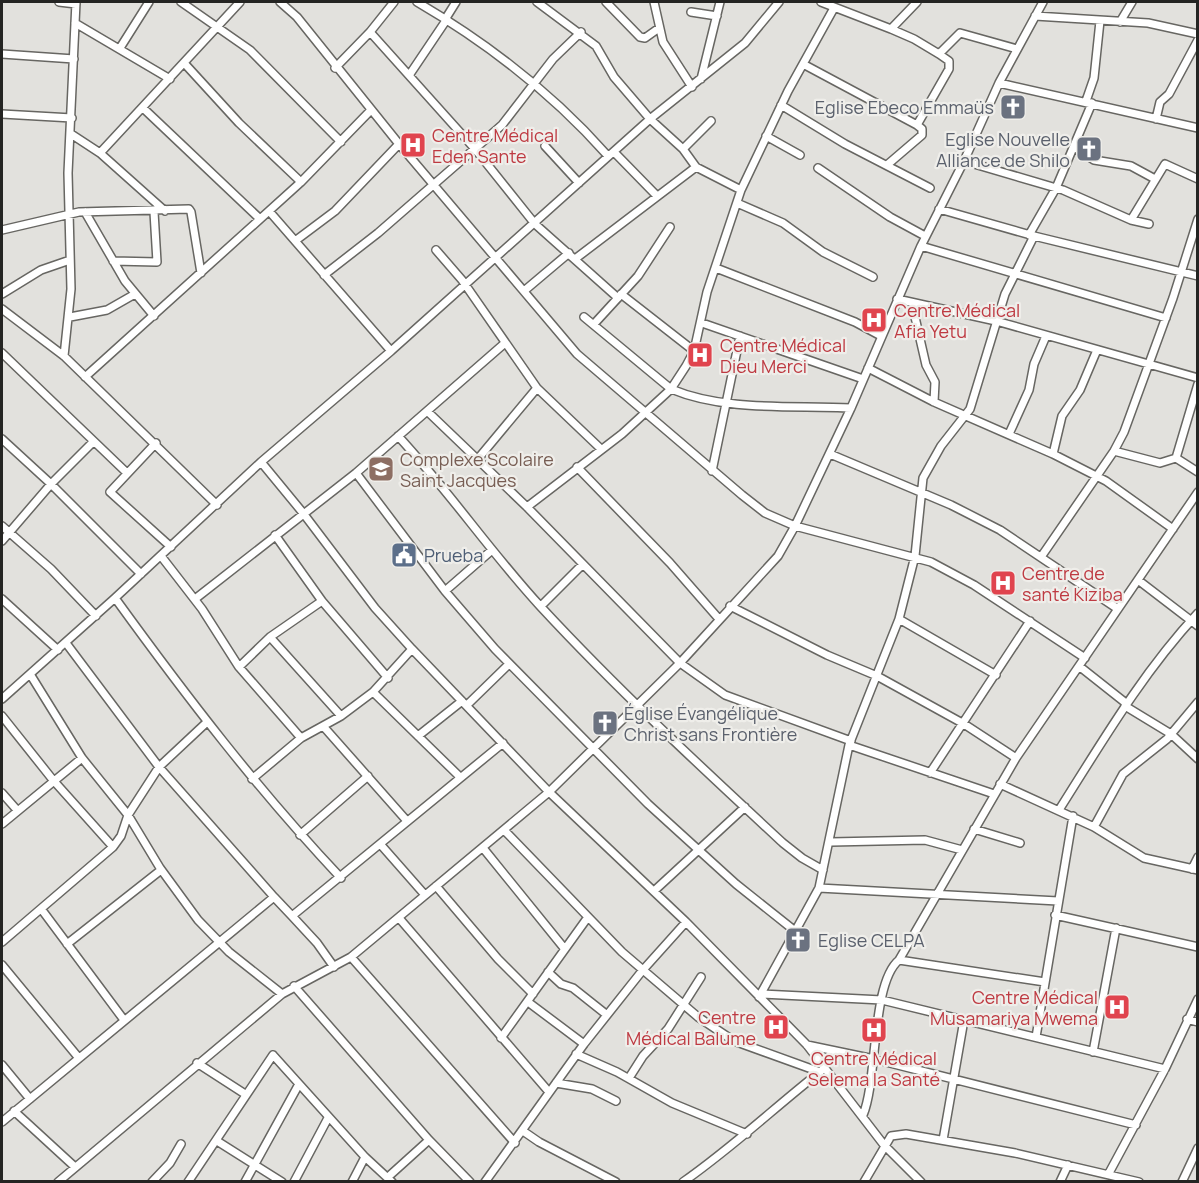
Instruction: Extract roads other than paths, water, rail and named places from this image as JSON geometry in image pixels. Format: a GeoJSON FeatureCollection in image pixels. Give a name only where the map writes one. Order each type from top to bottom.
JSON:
{"type":"FeatureCollection","features":[{"type":"Feature","properties":{"kind":"street"},"geometry":{"type":"LineString","coordinates":[[59,2],[76,3],[69,215],[70,317],[64,356]]}},
{"type":"Feature","properties":{"kind":"street"},"geometry":{"type":"LineString","coordinates":[[120,48],[149,2]]}},
{"type":"Feature","properties":{"kind":"street"},"geometry":{"type":"LineString","coordinates":[[181,2],[250,50],[341,141]]}},
{"type":"Feature","properties":{"kind":"street"},"geometry":{"type":"LineString","coordinates":[[100,153],[240,2]]}},
{"type":"Feature","properties":{"kind":"street"},"geometry":{"type":"LineString","coordinates":[[280,2],[297,17],[335,68],[578,354],[712,471],[765,513],[795,526],[878,549],[915,556],[974,585],[1085,658]]}},
{"type":"Feature","properties":{"kind":"street"},"geometry":{"type":"LineString","coordinates":[[335,68],[370,32],[394,2]]}},
{"type":"Feature","properties":{"kind":"street"},"geometry":{"type":"LineString","coordinates":[[417,2],[487,45],[574,118],[657,196]]}},
{"type":"Feature","properties":{"kind":"street"},"geometry":{"type":"LineString","coordinates":[[410,74],[456,2]]}},
{"type":"Feature","properties":{"kind":"street"},"geometry":{"type":"LineString","coordinates":[[537,2],[596,46],[614,77],[650,119],[683,149],[696,167],[741,190]]}},
{"type":"Feature","properties":{"kind":"street"},"geometry":{"type":"LineString","coordinates":[[606,2],[640,37],[645,38],[659,28]]}},
{"type":"Feature","properties":{"kind":"street"},"geometry":{"type":"LineString","coordinates":[[654,2],[663,42],[692,87]]}},
{"type":"Feature","properties":{"kind":"street"},"geometry":{"type":"LineString","coordinates":[[701,80],[720,2]]}},
{"type":"Feature","properties":{"kind":"street"},"geometry":{"type":"LineString","coordinates":[[2,699],[96,616],[261,462],[466,285],[650,119],[745,43],[779,2]]}},
{"type":"Feature","properties":{"kind":"street"},"geometry":{"type":"LineString","coordinates":[[820,2],[914,39],[949,61],[949,69],[917,125]]}},
{"type":"Feature","properties":{"kind":"street"},"geometry":{"type":"LineString","coordinates":[[891,29],[917,2]]}},
{"type":"Feature","properties":{"kind":"street"},"geometry":{"type":"LineString","coordinates":[[1120,22],[1132,2]]}},
{"type":"Feature","properties":{"kind":"street"},"geometry":{"type":"LineString","coordinates":[[58,1182],[282,994],[351,957],[505,831],[549,792],[680,663],[778,556],[830,454],[925,236],[964,161],[999,83],[1035,16],[1039,3]]}},
{"type":"Feature","properties":{"kind":"street"},"geometry":{"type":"LineString","coordinates":[[527,507],[647,412],[670,389],[694,351],[707,292],[741,190],[781,105],[834,8]]}},
{"type":"Feature","properties":{"kind":"street"},"geometry":{"type":"LineString","coordinates":[[691,12],[717,16]]}},
{"type":"Feature","properties":{"kind":"street"},"geometry":{"type":"LineString","coordinates":[[1035,16],[1148,23],[1197,34]]}},
{"type":"Feature","properties":{"kind":"street"},"geometry":{"type":"LineString","coordinates":[[831,842],[832,823],[850,743],[899,619],[915,556],[923,478],[952,431],[967,416],[996,321],[1032,235],[1074,147],[1089,102],[1094,78],[1100,21]]}},
{"type":"Feature","properties":{"kind":"street"},"geometry":{"type":"LineString","coordinates":[[75,22],[170,79]]}},
{"type":"Feature","properties":{"kind":"street"},"geometry":{"type":"LineString","coordinates":[[370,32],[475,149],[535,224],[620,296],[694,351]]}},
{"type":"Feature","properties":{"kind":"street"},"geometry":{"type":"LineString","coordinates":[[324,275],[510,117],[533,83],[580,32]]}},
{"type":"Feature","properties":{"kind":"street"},"geometry":{"type":"LineString","coordinates":[[939,54],[960,33],[1017,49]]}},
{"type":"Feature","properties":{"kind":"street"},"geometry":{"type":"LineString","coordinates":[[1156,119],[1160,102],[1169,94],[1197,40]]}},
{"type":"Feature","properties":{"kind":"street"},"geometry":{"type":"LineString","coordinates":[[2,54],[74,59]]}},
{"type":"Feature","properties":{"kind":"street"},"geometry":{"type":"LineString","coordinates":[[185,63],[239,123],[301,182]]}},
{"type":"Feature","properties":{"kind":"street"},"geometry":{"type":"LineString","coordinates":[[803,64],[922,129],[922,135],[887,165]]}},
{"type":"Feature","properties":{"kind":"street"},"geometry":{"type":"LineString","coordinates":[[999,83],[1197,128]]}},
{"type":"Feature","properties":{"kind":"street"},"geometry":{"type":"LineString","coordinates":[[781,105],[845,144],[930,188]]}},
{"type":"Feature","properties":{"kind":"street"},"geometry":{"type":"LineString","coordinates":[[143,108],[259,218]]}},
{"type":"Feature","properties":{"kind":"street"},"geometry":{"type":"LineString","coordinates":[[85,377],[301,182],[371,110]]}},
{"type":"Feature","properties":{"kind":"street"},"geometry":{"type":"LineString","coordinates":[[2,114],[72,118]]}},
{"type":"Feature","properties":{"kind":"street"},"geometry":{"type":"LineString","coordinates":[[683,149],[711,121]]}},
{"type":"Feature","properties":{"kind":"street"},"geometry":{"type":"LineString","coordinates":[[71,134],[100,153],[165,210]]}},
{"type":"Feature","properties":{"kind":"street"},"geometry":{"type":"LineString","coordinates":[[766,136],[800,155]]}},
{"type":"Feature","properties":{"kind":"street"},"geometry":{"type":"LineString","coordinates":[[295,241],[335,211],[399,144]]}},
{"type":"Feature","properties":{"kind":"street"},"geometry":{"type":"LineString","coordinates":[[545,146],[579,183]]}},
{"type":"Feature","properties":{"kind":"street"},"geometry":{"type":"LineString","coordinates":[[1074,147],[1094,160],[1131,166],[1155,179]]}},
{"type":"Feature","properties":{"kind":"street"},"geometry":{"type":"LineString","coordinates":[[964,161],[1056,188],[1131,220],[1149,224]]}},
{"type":"Feature","properties":{"kind":"street"},"geometry":{"type":"LineString","coordinates":[[1131,220],[1167,163],[1197,179]]}},
{"type":"Feature","properties":{"kind":"street"},"geometry":{"type":"LineString","coordinates":[[575,259],[696,167]]}},
{"type":"Feature","properties":{"kind":"street"},"geometry":{"type":"LineString","coordinates":[[818,168],[890,217],[925,236]]}},
{"type":"Feature","properties":{"kind":"street"},"geometry":{"type":"LineString","coordinates":[[737,203],[783,223],[823,252],[873,278]]}},
{"type":"Feature","properties":{"kind":"street"},"geometry":{"type":"LineString","coordinates":[[939,208],[1032,235],[1197,276]]}},
{"type":"Feature","properties":{"kind":"street"},"geometry":{"type":"LineString","coordinates":[[2,230],[85,212],[154,212],[189,209],[192,212],[201,273]]}},
{"type":"Feature","properties":{"kind":"street"},"geometry":{"type":"LineString","coordinates":[[269,211],[391,351]]}},
{"type":"Feature","properties":{"kind":"street"},"geometry":{"type":"LineString","coordinates":[[85,212],[113,261],[135,294],[154,316]]}},
{"type":"Feature","properties":{"kind":"street"},"geometry":{"type":"LineString","coordinates":[[113,261],[157,262],[154,212]]}},
{"type":"Feature","properties":{"kind":"street"},"geometry":{"type":"LineString","coordinates":[[1041,557],[1114,451],[1150,365],[1182,272],[1197,219]]}},
{"type":"Feature","properties":{"kind":"street"},"geometry":{"type":"LineString","coordinates":[[594,324],[648,264],[670,227]]}},
{"type":"Feature","properties":{"kind":"street"},"geometry":{"type":"LineString","coordinates":[[921,246],[1166,318]]}},
{"type":"Feature","properties":{"kind":"street"},"geometry":{"type":"LineString","coordinates":[[436,250],[466,285],[537,388],[601,449]]}},
{"type":"Feature","properties":{"kind":"street"},"geometry":{"type":"LineString","coordinates":[[524,291],[569,253]]}},
{"type":"Feature","properties":{"kind":"street"},"geometry":{"type":"LineString","coordinates":[[2,294],[41,270],[70,260]]}},
{"type":"Feature","properties":{"kind":"street"},"geometry":{"type":"LineString","coordinates":[[716,268],[855,322],[881,336]]}},
{"type":"Feature","properties":{"kind":"street"},"geometry":{"type":"LineString","coordinates":[[70,317],[107,310],[135,294]]}},
{"type":"Feature","properties":{"kind":"street"},"geometry":{"type":"LineString","coordinates":[[897,299],[996,321],[1197,378]]}},
{"type":"Feature","properties":{"kind":"street"},"geometry":{"type":"LineString","coordinates":[[912,303],[926,365],[935,382],[934,402]]}},
{"type":"Feature","properties":{"kind":"street"},"geometry":{"type":"LineString","coordinates":[[2,309],[64,356],[156,443],[217,505]]}},
{"type":"Feature","properties":{"kind":"street"},"geometry":{"type":"LineString","coordinates":[[584,317],[670,389],[684,395],[728,402],[851,408]]}},
{"type":"Feature","properties":{"kind":"street"},"geometry":{"type":"LineString","coordinates":[[702,323],[863,379]]}},
{"type":"Feature","properties":{"kind":"street"},"geometry":{"type":"LineString","coordinates":[[712,471],[740,336]]}},
{"type":"Feature","properties":{"kind":"street"},"geometry":{"type":"LineString","coordinates":[[1009,434],[1029,390],[1034,364],[1046,336]]}},
{"type":"Feature","properties":{"kind":"street"},"geometry":{"type":"LineString","coordinates":[[195,599],[356,473],[505,343]]}},
{"type":"Feature","properties":{"kind":"street"},"geometry":{"type":"LineString","coordinates":[[1053,454],[1062,416],[1080,390],[1097,350]]}},
{"type":"Feature","properties":{"kind":"street"},"geometry":{"type":"LineString","coordinates":[[2,353],[127,473]]}},
{"type":"Feature","properties":{"kind":"street"},"geometry":{"type":"LineString","coordinates":[[868,368],[934,402],[1053,454],[1096,476],[1113,485],[1173,529]]}},
{"type":"Feature","properties":{"kind":"street"},"geometry":{"type":"LineString","coordinates":[[1176,458],[1197,384]]}},
{"type":"Feature","properties":{"kind":"street"},"geometry":{"type":"LineString","coordinates":[[477,460],[537,388]]}},
{"type":"Feature","properties":{"kind":"street"},"geometry":{"type":"LineString","coordinates":[[427,411],[527,507],[680,663],[725,695],[930,773],[994,794]]}},
{"type":"Feature","properties":{"kind":"street"},"geometry":{"type":"LineString","coordinates":[[398,436],[431,471],[492,550],[541,606],[636,704],[802,858],[823,870]]}},
{"type":"Feature","properties":{"kind":"street"},"geometry":{"type":"LineString","coordinates":[[2,439],[51,484],[141,574]]}},
{"type":"Feature","properties":{"kind":"street"},"geometry":{"type":"LineString","coordinates":[[2,542],[51,484],[93,442]]}},
{"type":"Feature","properties":{"kind":"street"},"geometry":{"type":"LineString","coordinates":[[156,443],[110,492],[171,546]]}},
{"type":"Feature","properties":{"kind":"street"},"geometry":{"type":"LineString","coordinates":[[1114,451],[1160,463],[1176,458]]}},
{"type":"Feature","properties":{"kind":"street"},"geometry":{"type":"LineString","coordinates":[[830,454],[922,493],[1000,530],[1118,609]]}},
{"type":"Feature","properties":{"kind":"street"},"geometry":{"type":"LineString","coordinates":[[1176,458],[1197,472]]}},
{"type":"Feature","properties":{"kind":"street"},"geometry":{"type":"LineString","coordinates":[[261,462],[360,589],[412,649],[549,792],[686,922],[807,1045],[884,1145],[921,1182]]}},
{"type":"Feature","properties":{"kind":"street"},"geometry":{"type":"LineString","coordinates":[[577,467],[670,563],[719,619]]}},
{"type":"Feature","properties":{"kind":"street"},"geometry":{"type":"LineString","coordinates":[[356,473],[445,591],[509,664],[698,850],[795,931]]}},
{"type":"Feature","properties":{"kind":"street"},"geometry":{"type":"LineString","coordinates":[[863,1115],[882,1000],[891,969],[899,960],[939,895],[962,850],[1016,758],[1197,492]]}},
{"type":"Feature","properties":{"kind":"street"},"geometry":{"type":"LineString","coordinates":[[2,526],[51,569],[96,616]]}},
{"type":"Feature","properties":{"kind":"street"},"geometry":{"type":"LineString","coordinates":[[275,535],[322,601],[388,678]]}},
{"type":"Feature","properties":{"kind":"street"},"geometry":{"type":"LineString","coordinates":[[445,591],[492,550]]}},
{"type":"Feature","properties":{"kind":"street"},"geometry":{"type":"LineString","coordinates":[[161,556],[195,599],[239,667],[301,738]]}},
{"type":"Feature","properties":{"kind":"street"},"geometry":{"type":"LineString","coordinates":[[541,606],[583,564]]}},
{"type":"Feature","properties":{"kind":"street"},"geometry":{"type":"LineString","coordinates":[[1138,580],[1197,626]]}},
{"type":"Feature","properties":{"kind":"street"},"geometry":{"type":"LineString","coordinates":[[115,598],[206,723],[300,835],[341,878]]}},
{"type":"Feature","properties":{"kind":"street"},"geometry":{"type":"LineString","coordinates":[[2,599],[58,650]]}},
{"type":"Feature","properties":{"kind":"street"},"geometry":{"type":"LineString","coordinates":[[239,667],[270,637],[322,601]]}},
{"type":"Feature","properties":{"kind":"street"},"geometry":{"type":"LineString","coordinates":[[730,606],[826,655],[877,676],[964,724],[1016,758]]}},
{"type":"Feature","properties":{"kind":"street"},"geometry":{"type":"LineString","coordinates":[[1059,810],[1126,705],[1197,613]]}},
{"type":"Feature","properties":{"kind":"street"},"geometry":{"type":"LineString","coordinates":[[899,619],[996,675]]}},
{"type":"Feature","properties":{"kind":"street"},"geometry":{"type":"LineString","coordinates":[[930,773],[1030,621]]}},
{"type":"Feature","properties":{"kind":"street"},"geometry":{"type":"LineString","coordinates":[[270,637],[341,716]]}},
{"type":"Feature","properties":{"kind":"street"},"geometry":{"type":"LineString","coordinates":[[66,643],[159,767],[274,897],[318,943],[334,967]]}},
{"type":"Feature","properties":{"kind":"street"},"geometry":{"type":"LineString","coordinates":[[252,779],[301,738],[341,716],[373,692],[412,649]]}},
{"type":"Feature","properties":{"kind":"street"},"geometry":{"type":"LineString","coordinates":[[418,736],[464,703],[509,664]]}},
{"type":"Feature","properties":{"kind":"street"},"geometry":{"type":"LineString","coordinates":[[1079,666],[1126,705],[1171,734],[1197,759]]}},
{"type":"Feature","properties":{"kind":"street"},"geometry":{"type":"LineString","coordinates":[[30,674],[82,758],[128,815],[161,870],[198,920],[219,943],[282,994]]}},
{"type":"Feature","properties":{"kind":"street"},"geometry":{"type":"LineString","coordinates":[[373,692],[459,777]]}},
{"type":"Feature","properties":{"kind":"street"},"geometry":{"type":"LineString","coordinates":[[1094,827],[1123,774],[1171,734],[1197,702]]}},
{"type":"Feature","properties":{"kind":"street"},"geometry":{"type":"LineString","coordinates":[[2,716],[53,780],[113,847]]}},
{"type":"Feature","properties":{"kind":"street"},"geometry":{"type":"LineString","coordinates":[[2,942],[113,847],[121,836],[128,815],[159,767],[206,723]]}},
{"type":"Feature","properties":{"kind":"street"},"geometry":{"type":"LineString","coordinates":[[324,726],[407,821]]}},
{"type":"Feature","properties":{"kind":"street"},"geometry":{"type":"LineString","coordinates":[[292,916],[503,743]]}},
{"type":"Feature","properties":{"kind":"street"},"geometry":{"type":"LineString","coordinates":[[2,824],[82,758]]}},
{"type":"Feature","properties":{"kind":"street"},"geometry":{"type":"LineString","coordinates":[[300,835],[368,776]]}},
{"type":"Feature","properties":{"kind":"street"},"geometry":{"type":"LineString","coordinates":[[1000,784],[1073,816],[1144,858],[1195,869],[1197,857]]}},
{"type":"Feature","properties":{"kind":"street"},"geometry":{"type":"LineString","coordinates":[[2,793],[17,810]]}},
{"type":"Feature","properties":{"kind":"street"},"geometry":{"type":"LineString","coordinates":[[654,891],[745,807]]}},
{"type":"Feature","properties":{"kind":"street"},"geometry":{"type":"LineString","coordinates":[[1036,1037],[1073,816]]}},
{"type":"Feature","properties":{"kind":"street"},"geometry":{"type":"LineString","coordinates":[[974,829],[1020,843]]}},
{"type":"Feature","properties":{"kind":"street"},"geometry":{"type":"LineString","coordinates":[[505,831],[642,971],[683,1004],[734,1041],[820,1072]]}},
{"type":"Feature","properties":{"kind":"street"},"geometry":{"type":"LineString","coordinates":[[760,996],[819,888],[827,845],[831,842],[925,840],[962,850]]}},
{"type":"Feature","properties":{"kind":"street"},"geometry":{"type":"LineString","coordinates":[[381,845],[425,895]]}},
{"type":"Feature","properties":{"kind":"street"},"geometry":{"type":"LineString","coordinates":[[483,848],[564,948]]}},
{"type":"Feature","properties":{"kind":"street"},"geometry":{"type":"LineString","coordinates":[[68,944],[161,870]]}},
{"type":"Feature","properties":{"kind":"street"},"geometry":{"type":"LineString","coordinates":[[436,886],[498,959],[533,994]]}},
{"type":"Feature","properties":{"kind":"street"},"geometry":{"type":"LineString","coordinates":[[819,888],[1058,901]]}},
{"type":"Feature","properties":{"kind":"street"},"geometry":{"type":"LineString","coordinates":[[2,1122],[274,897]]}},
{"type":"Feature","properties":{"kind":"street"},"geometry":{"type":"LineString","coordinates":[[42,910],[124,1020]]}},
{"type":"Feature","properties":{"kind":"street"},"geometry":{"type":"LineString","coordinates":[[1055,915],[1197,947]]}},
{"type":"Feature","properties":{"kind":"street"},"geometry":{"type":"LineString","coordinates":[[501,1038],[588,917]]}},
{"type":"Feature","properties":{"kind":"street"},"geometry":{"type":"LineString","coordinates":[[399,918],[549,1092]]}},
{"type":"Feature","properties":{"kind":"street"},"geometry":{"type":"LineString","coordinates":[[485,1182],[515,1143],[576,1054],[642,971],[686,922]]}},
{"type":"Feature","properties":{"kind":"street"},"geometry":{"type":"LineString","coordinates":[[1094,1052],[1116,928]]}},
{"type":"Feature","properties":{"kind":"street"},"geometry":{"type":"LineString","coordinates":[[351,957],[515,1143]]}},
{"type":"Feature","properties":{"kind":"street"},"geometry":{"type":"LineString","coordinates":[[899,960],[1045,981]]}},
{"type":"Feature","properties":{"kind":"street"},"geometry":{"type":"LineString","coordinates":[[2,965],[78,1057]]}},
{"type":"Feature","properties":{"kind":"street"},"geometry":{"type":"LineString","coordinates":[[548,972],[561,984],[573,988],[607,1015]]}},
{"type":"Feature","properties":{"kind":"street"},"geometry":{"type":"LineString","coordinates":[[629,1078],[701,977]]}},
{"type":"Feature","properties":{"kind":"street"},"geometry":{"type":"LineString","coordinates":[[294,987],[429,1140],[470,1182]]}},
{"type":"Feature","properties":{"kind":"street"},"geometry":{"type":"LineString","coordinates":[[760,996],[882,1000],[1165,1069]]}},
{"type":"Feature","properties":{"kind":"street"},"geometry":{"type":"LineString","coordinates":[[1109,1173],[1165,1069],[1197,999]]}},
{"type":"Feature","properties":{"kind":"street"},"geometry":{"type":"LineString","coordinates":[[528,1002],[584,1044]]}},
{"type":"Feature","properties":{"kind":"street"},"geometry":{"type":"LineString","coordinates":[[1187,1019],[1197,1022]]}},
{"type":"Feature","properties":{"kind":"street"},"geometry":{"type":"LineString","coordinates":[[943,1140],[964,1020]]}},
{"type":"Feature","properties":{"kind":"street"},"geometry":{"type":"LineString","coordinates":[[807,1045],[874,1059],[953,1081],[1136,1125]]}},
{"type":"Feature","properties":{"kind":"street"},"geometry":{"type":"LineString","coordinates":[[576,1054],[629,1078],[672,1103],[747,1134]]}},
{"type":"Feature","properties":{"kind":"street"},"geometry":{"type":"LineString","coordinates":[[188,1182],[273,1055],[328,1118],[390,1179],[429,1140]]}},
{"type":"Feature","properties":{"kind":"street"},"geometry":{"type":"LineString","coordinates":[[197,1063],[245,1094]]}},
{"type":"Feature","properties":{"kind":"street"},"geometry":{"type":"LineString","coordinates":[[2,1065],[30,1099]]}},
{"type":"Feature","properties":{"kind":"street"},"geometry":{"type":"LineString","coordinates":[[683,1182],[747,1134],[772,1108],[826,1067]]}},
{"type":"Feature","properties":{"kind":"street"},"geometry":{"type":"LineString","coordinates":[[556,1083],[592,1089],[616,1101]]}},
{"type":"Feature","properties":{"kind":"street"},"geometry":{"type":"LineString","coordinates":[[245,1182],[299,1084]]}},
{"type":"Feature","properties":{"kind":"street"},"geometry":{"type":"LineString","coordinates":[[14,1111],[75,1167]]}},
{"type":"Feature","properties":{"kind":"street"},"geometry":{"type":"LineString","coordinates":[[294,1182],[328,1118]]}},
{"type":"Feature","properties":{"kind":"street"},"geometry":{"type":"LineString","coordinates":[[523,1131],[539,1142],[616,1182]]}},
{"type":"Feature","properties":{"kind":"street"},"geometry":{"type":"LineString","coordinates":[[864,1182],[884,1145],[891,1137],[906,1134],[1109,1173],[1139,1182]]}},
{"type":"Feature","properties":{"kind":"street"},"geometry":{"type":"LineString","coordinates":[[217,1141],[282,1182]]}},
{"type":"Feature","properties":{"kind":"street"},"geometry":{"type":"LineString","coordinates":[[152,1182],[170,1163],[181,1144]]}},
{"type":"Feature","properties":{"kind":"street"},"geometry":{"type":"LineString","coordinates":[[1182,1182],[1197,1148]]}},
{"type":"Feature","properties":{"kind":"street"},"geometry":{"type":"LineString","coordinates":[[352,1182],[365,1156]]}},
{"type":"Feature","properties":{"kind":"street"},"geometry":{"type":"LineString","coordinates":[[1060,1182],[1068,1165]]}},
{"type":"Feature","properties":{"kind":"place","name":"Eglise Ebeco Emmaüs"},"geometry":{"type":"Point","coordinates":[1013,107]}},
{"type":"Feature","properties":{"kind":"place","name":"Centre Médical Eden Sante"},"geometry":{"type":"Point","coordinates":[413,145]}},
{"type":"Feature","properties":{"kind":"place","name":"Eglise Nouvelle Alliance de Shilo"},"geometry":{"type":"Point","coordinates":[1089,149]}},
{"type":"Feature","properties":{"kind":"place","name":"Centre Médical Afia Yetu"},"geometry":{"type":"Point","coordinates":[874,320]}},
{"type":"Feature","properties":{"kind":"place","name":"Centre Médical Dieu Merci"},"geometry":{"type":"Point","coordinates":[700,355]}},
{"type":"Feature","properties":{"kind":"place","name":"Complexe Scolaire Saint Jacques"},"geometry":{"type":"Point","coordinates":[381,469]}},
{"type":"Feature","properties":{"kind":"place","name":"Prueba"},"geometry":{"type":"Point","coordinates":[404,555]}},
{"type":"Feature","properties":{"kind":"place","name":"Centre de santé Kiziba"},"geometry":{"type":"Point","coordinates":[1003,583]}},
{"type":"Feature","properties":{"kind":"place","name":"Église Évangélique Christ sans Frontière"},"geometry":{"type":"Point","coordinates":[605,723]}},
{"type":"Feature","properties":{"kind":"place","name":"Eglise CELPA"},"geometry":{"type":"Point","coordinates":[798,940]}},
{"type":"Feature","properties":{"kind":"place","name":"Centre Médical Musamariya Mwema"},"geometry":{"type":"Point","coordinates":[1117,1007]}},
{"type":"Feature","properties":{"kind":"place","name":"Centre Médical Balume"},"geometry":{"type":"Point","coordinates":[776,1027]}},
{"type":"Feature","properties":{"kind":"place","name":"Centre Médical Selema la Santé"},"geometry":{"type":"Point","coordinates":[874,1030]}}]}
